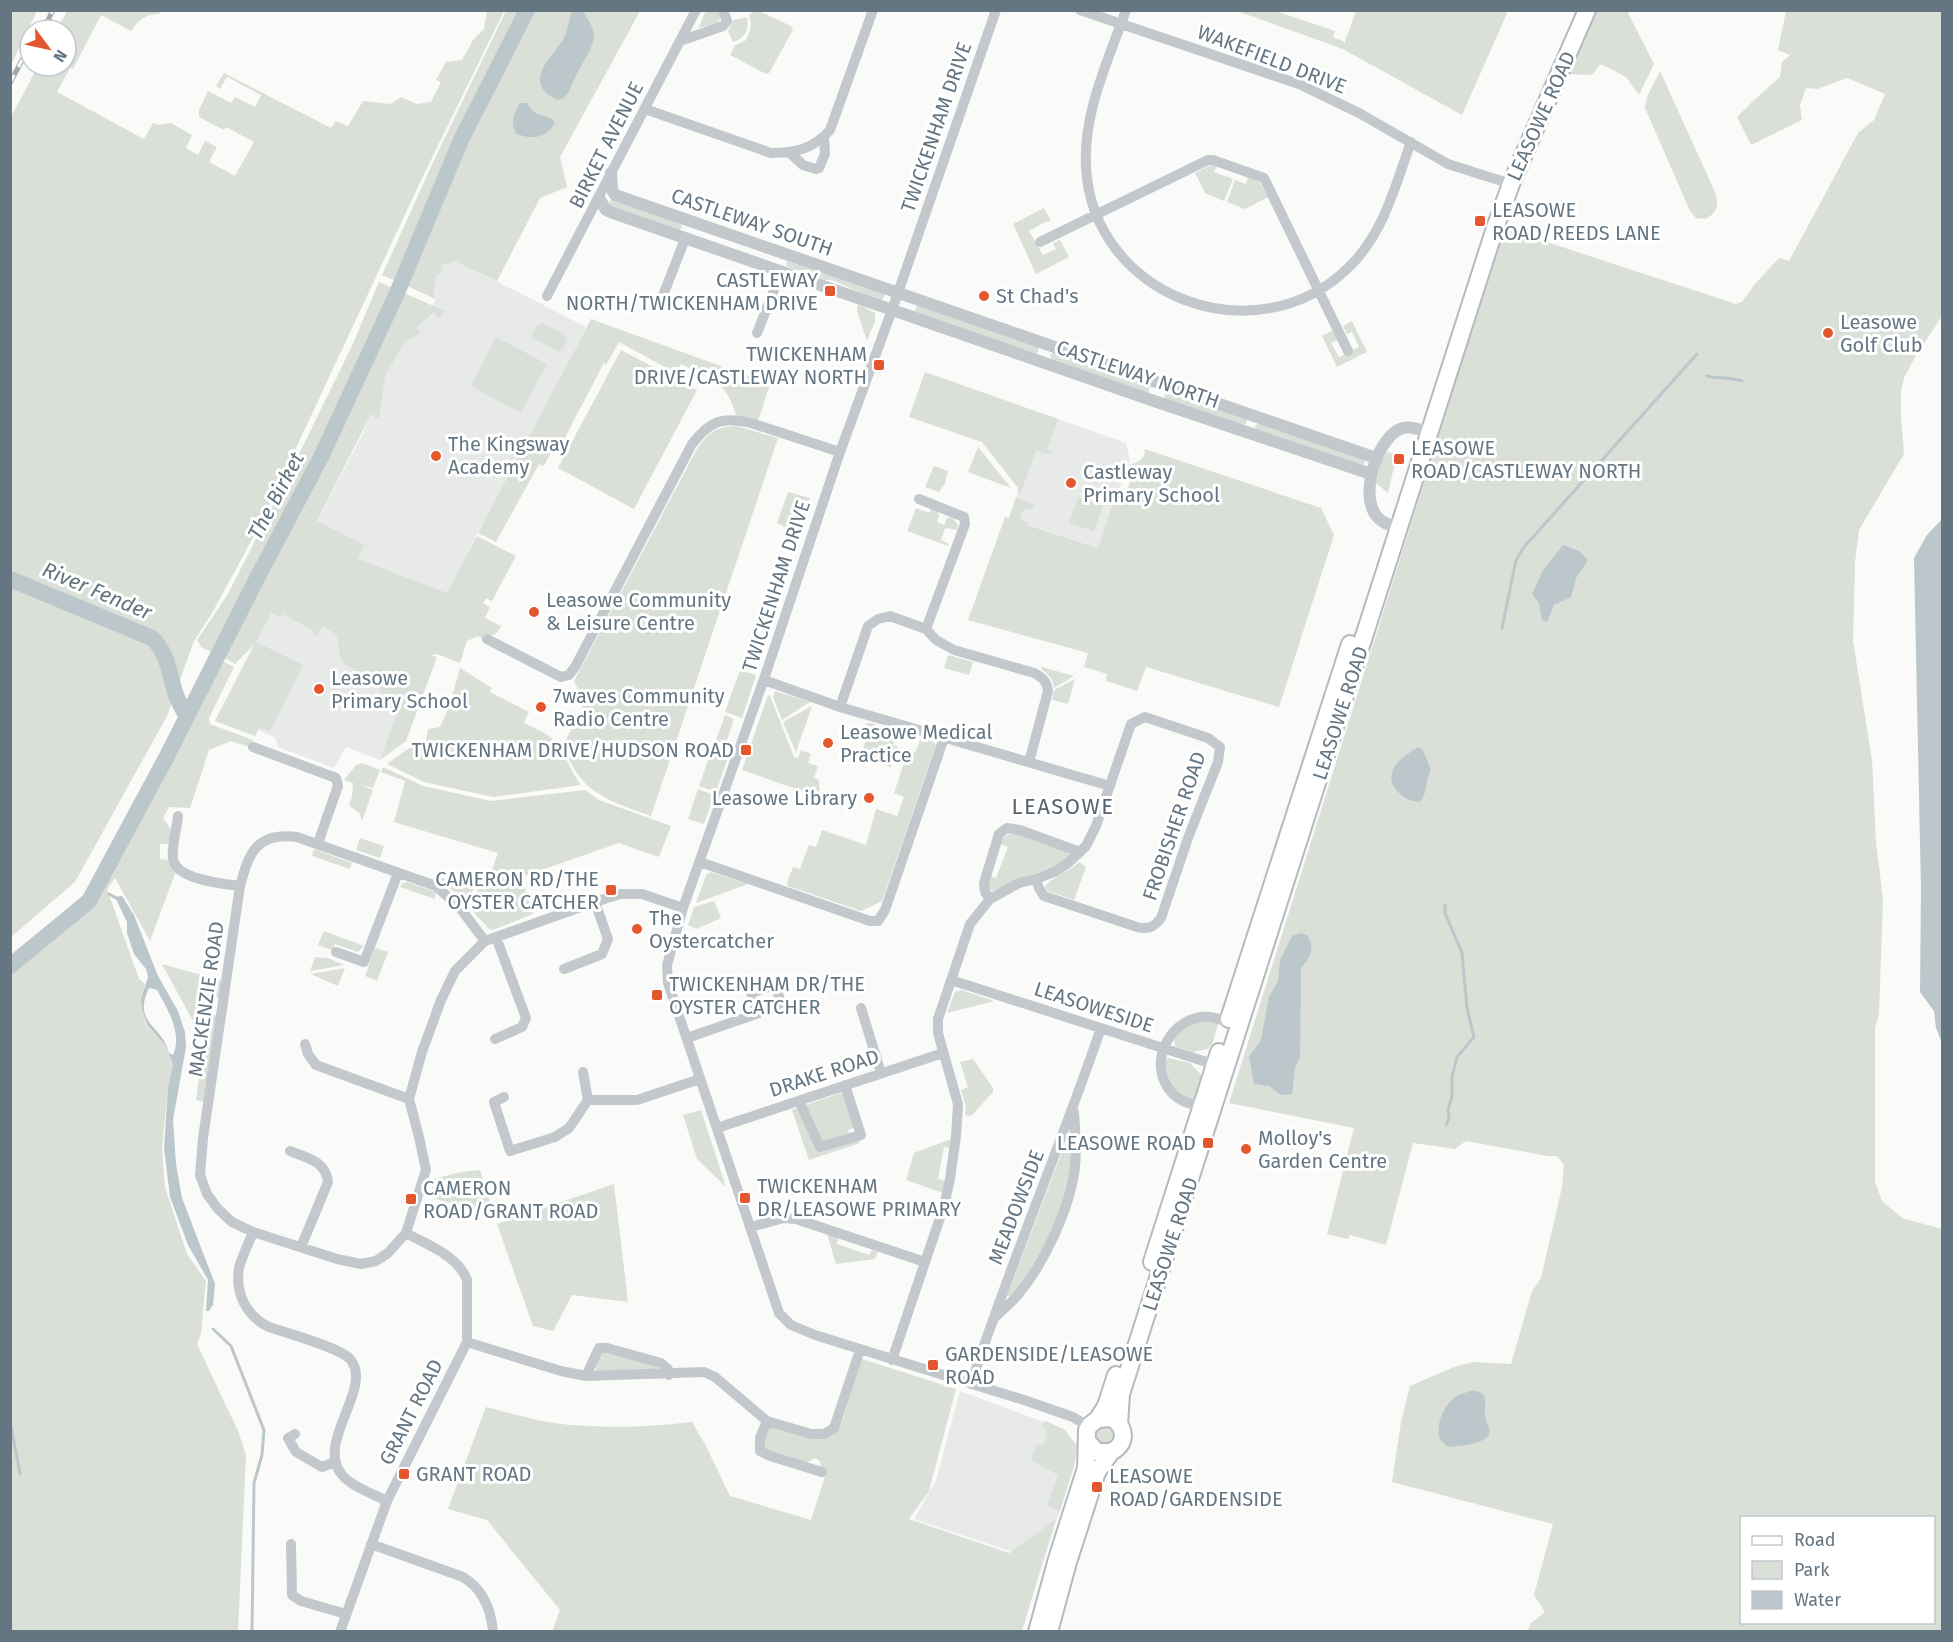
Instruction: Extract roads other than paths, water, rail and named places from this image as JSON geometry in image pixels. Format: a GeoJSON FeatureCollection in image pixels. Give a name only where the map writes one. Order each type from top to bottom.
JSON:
{"type":"FeatureCollection","features":[{"type":"Feature","properties":{"kind":"main road","name":"LEASOWE ROAD"},"geometry":{"type":"LineString","coordinates":[[1119,1424],[1121,1394],[1220,1067],[1394,526],[1506,182],[1575,10]]}},
{"type":"Feature","properties":{"kind":"main road","name":"LEASOWE ROAD"},"geometry":{"type":"LineString","coordinates":[[1506,182],[1587,10]]}},
{"type":"Feature","properties":{"kind":"main road","name":"LEASOWE ROAD"},"geometry":{"type":"LineString","coordinates":[[1037,1632],[1086,1468],[1092,1429],[1108,1398],[1201,1107],[1220,1067],[1228,1022],[1394,526]]}},
{"type":"Feature","properties":{"kind":"main road"},"geometry":{"type":"LineString","coordinates":[[1109,1418],[1119,1424],[1123,1440],[1117,1449],[1111,1452],[1097,1452],[1092,1429],[1109,1418]]}},
{"type":"Feature","properties":{"kind":"main road"},"geometry":{"type":"LineString","coordinates":[[1049,1632],[1097,1472],[1111,1452]]}},
{"type":"Feature","properties":{"kind":"street","name":"BIRKET AVENUE"},"geometry":{"type":"LineString","coordinates":[[547,296],[696,10]]}},
{"type":"Feature","properties":{"kind":"street"},"geometry":{"type":"LineString","coordinates":[[680,41],[723,26],[727,21],[723,10]]}},
{"type":"Feature","properties":{"kind":"street"},"geometry":{"type":"LineString","coordinates":[[645,109],[771,153],[790,153],[807,148],[824,137],[830,130],[873,10]]}},
{"type":"Feature","properties":{"kind":"street","name":"TWICKENHAM DRIVE"},"geometry":{"type":"LineString","coordinates":[[860,1350],[791,1325],[779,1313],[668,983],[667,965],[683,908],[764,680],[840,452],[996,10]]}},
{"type":"Feature","properties":{"kind":"street","name":"WAKEFIELD DRIVE"},"geometry":{"type":"LineString","coordinates":[[1080,10],[1299,84],[1359,113],[1448,164],[1506,182]]}},
{"type":"Feature","properties":{"kind":"street"},"geometry":{"type":"LineString","coordinates":[[1126,10],[1091,111],[1086,136],[1087,179],[1096,214],[1116,250],[1156,288],[1198,306],[1231,311],[1284,305],[1319,290],[1349,267],[1366,248],[1381,224],[1411,142]]}},
{"type":"Feature","properties":{"kind":"street"},"geometry":{"type":"LineString","coordinates":[[790,153],[803,165],[819,168],[825,154],[824,137]]}},
{"type":"Feature","properties":{"kind":"street"},"geometry":{"type":"LineString","coordinates":[[1040,242],[1208,160],[1264,178],[1348,351]]}},
{"type":"Feature","properties":{"kind":"street","name":"CASTLEWAY SOUTH"},"geometry":{"type":"LineString","coordinates":[[611,173],[612,190],[615,195],[897,294]]}},
{"type":"Feature","properties":{"kind":"street","name":"CASTLEWAY SOUTH"},"geometry":{"type":"LineString","coordinates":[[599,198],[606,210],[613,213],[892,310]]}},
{"type":"Feature","properties":{"kind":"street"},"geometry":{"type":"LineString","coordinates":[[662,298],[691,222]]}},
{"type":"Feature","properties":{"kind":"street"},"geometry":{"type":"LineString","coordinates":[[758,333],[778,271],[780,254]]}},
{"type":"Feature","properties":{"kind":"street","name":"CASTLEWAY NORTH"},"geometry":{"type":"LineString","coordinates":[[897,294],[1376,458]]}},
{"type":"Feature","properties":{"kind":"street","name":"CASTLEWAY NORTH"},"geometry":{"type":"LineString","coordinates":[[892,310],[1371,474]]}},
{"type":"Feature","properties":{"kind":"street"},"geometry":{"type":"LineString","coordinates":[[1039,360],[1045,345]]}},
{"type":"Feature","properties":{"kind":"street"},"geometry":{"type":"LineString","coordinates":[[1157,402],[1162,385]]}},
{"type":"Feature","properties":{"kind":"street"},"geometry":{"type":"LineString","coordinates":[[1247,432],[1252,416]]}},
{"type":"Feature","properties":{"kind":"street"},"geometry":{"type":"LineString","coordinates":[[487,639],[549,672],[561,677],[569,675],[692,444],[704,429],[720,420],[751,423],[840,452]]}},
{"type":"Feature","properties":{"kind":"street"},"geometry":{"type":"LineString","coordinates":[[1394,526],[1382,521],[1370,501],[1371,474],[1376,458],[1389,439],[1399,430],[1410,427],[1425,431]]}},
{"type":"Feature","properties":{"kind":"street"},"geometry":{"type":"LineString","coordinates":[[919,499],[964,517],[964,524],[926,629]]}},
{"type":"Feature","properties":{"kind":"street"},"geometry":{"type":"LineString","coordinates":[[840,707],[868,626],[890,616],[926,629],[936,640],[954,650],[1041,677],[1047,684],[1046,697],[1029,762]]}},
{"type":"Feature","properties":{"kind":"street"},"geometry":{"type":"LineString","coordinates":[[764,680],[840,707],[1110,786]]}},
{"type":"Feature","properties":{"kind":"street","name":"FROBISHER ROAD"},"geometry":{"type":"LineString","coordinates":[[1145,717],[1208,738],[1220,747],[1218,762],[1188,838],[1161,918],[1155,926],[1145,929],[1044,896],[1036,879],[1056,871],[1080,852],[1096,826],[1110,786],[1131,724],[1137,719],[1145,717]]}},
{"type":"Feature","properties":{"kind":"street"},"geometry":{"type":"LineString","coordinates":[[700,862],[870,921],[878,921],[885,910],[944,738]]}},
{"type":"Feature","properties":{"kind":"street"},"geometry":{"type":"LineString","coordinates":[[253,747],[336,778],[338,786],[318,843]]}},
{"type":"Feature","properties":{"kind":"street"},"geometry":{"type":"LineString","coordinates":[[178,816],[173,860],[177,867],[183,873],[210,882],[240,886]]}},
{"type":"Feature","properties":{"kind":"street"},"geometry":{"type":"LineString","coordinates":[[990,899],[985,892],[984,883],[999,834],[1008,828],[1080,852]]}},
{"type":"Feature","properties":{"kind":"street","name":"MACKENZIE ROAD"},"geometry":{"type":"LineString","coordinates":[[406,1233],[388,1253],[376,1261],[361,1264],[337,1259],[254,1232],[232,1222],[207,1194],[200,1176],[203,1138],[240,886],[247,860],[263,842],[274,837],[284,835],[318,843],[436,886],[460,908],[485,941]]}},
{"type":"Feature","properties":{"kind":"street"},"geometry":{"type":"LineString","coordinates":[[336,952],[364,962],[398,873]]}},
{"type":"Feature","properties":{"kind":"street"},"geometry":{"type":"LineString","coordinates":[[891,1360],[925,1262],[950,1179],[956,1136],[958,1104],[938,1033],[938,1019],[970,924],[990,899],[1019,883],[1036,879]]}},
{"type":"Feature","properties":{"kind":"street"},"geometry":{"type":"LineString","coordinates":[[406,1233],[426,1170],[409,1099],[422,1052],[455,971],[485,941],[620,894],[642,894],[683,908]]}},
{"type":"Feature","properties":{"kind":"street"},"geometry":{"type":"LineString","coordinates":[[564,969],[602,954],[608,939],[595,902]]}},
{"type":"Feature","properties":{"kind":"street"},"geometry":{"type":"LineString","coordinates":[[495,1039],[522,1027],[526,1018],[496,937]]}},
{"type":"Feature","properties":{"kind":"street","name":"LEASOWESIDE"},"geometry":{"type":"LineString","coordinates":[[951,980],[1220,1067]]}},
{"type":"Feature","properties":{"kind":"street"},"geometry":{"type":"LineString","coordinates":[[861,1008],[881,1073]]}},
{"type":"Feature","properties":{"kind":"street"},"geometry":{"type":"LineString","coordinates":[[687,1038],[758,1013]]}},
{"type":"Feature","properties":{"kind":"street"},"geometry":{"type":"LineString","coordinates":[[1201,1107],[1180,1100],[1167,1087],[1160,1065],[1163,1048],[1170,1036],[1183,1023],[1209,1017],[1228,1022]]}},
{"type":"Feature","properties":{"kind":"street","name":"MEADOWSIDE"},"geometry":{"type":"LineString","coordinates":[[971,1384],[991,1321],[1074,1107],[1101,1028]]}},
{"type":"Feature","properties":{"kind":"street"},"geometry":{"type":"LineString","coordinates":[[305,1044],[308,1054],[316,1065],[409,1099]]}},
{"type":"Feature","properties":{"kind":"street","name":"DRAKE ROAD"},"geometry":{"type":"LineString","coordinates":[[717,1128],[943,1053]]}},
{"type":"Feature","properties":{"kind":"street"},"geometry":{"type":"LineString","coordinates":[[504,1097],[494,1102],[510,1151],[555,1137],[569,1128],[588,1100],[583,1072]]}},
{"type":"Feature","properties":{"kind":"street"},"geometry":{"type":"LineString","coordinates":[[588,1100],[637,1100],[700,1078]]}},
{"type":"Feature","properties":{"kind":"street"},"geometry":{"type":"LineString","coordinates":[[799,1101],[820,1147],[861,1135],[845,1085]]}},
{"type":"Feature","properties":{"kind":"street","name":"MEADOWSIDE"},"geometry":{"type":"LineString","coordinates":[[991,1321],[1018,1295],[1045,1254],[1060,1220],[1075,1168],[1074,1107]]}},
{"type":"Feature","properties":{"kind":"street"},"geometry":{"type":"LineString","coordinates":[[290,1151],[321,1165],[327,1173],[328,1182],[301,1247]]}},
{"type":"Feature","properties":{"kind":"street"},"geometry":{"type":"LineString","coordinates":[[750,1227],[784,1218],[796,1219],[925,1262]]}},
{"type":"Feature","properties":{"kind":"street"},"geometry":{"type":"LineString","coordinates":[[254,1232],[240,1267],[240,1288],[248,1312],[260,1323],[329,1348],[349,1358],[356,1370],[355,1382],[336,1444],[335,1462],[345,1478],[387,1501]]}},
{"type":"Feature","properties":{"kind":"street","name":"GRANT ROAD"},"geometry":{"type":"LineString","coordinates":[[340,1632],[387,1501],[467,1342],[467,1280],[464,1271],[455,1260],[406,1233]]}},
{"type":"Feature","properties":{"kind":"street"},"geometry":{"type":"LineString","coordinates":[[467,1342],[561,1371],[586,1376],[669,1375],[697,1372],[715,1377],[767,1421],[811,1434],[824,1434],[834,1428],[860,1350],[1073,1417],[1092,1429]]}},
{"type":"Feature","properties":{"kind":"street"},"geometry":{"type":"LineString","coordinates":[[586,1376],[599,1348],[607,1348],[661,1363],[668,1369],[669,1375]]}},
{"type":"Feature","properties":{"kind":"street"},"geometry":{"type":"LineString","coordinates":[[767,1421],[760,1438],[760,1451],[822,1472]]}},
{"type":"Feature","properties":{"kind":"street"},"geometry":{"type":"LineString","coordinates":[[295,1434],[288,1438],[296,1452],[322,1467],[335,1462]]}},
{"type":"Feature","properties":{"kind":"street"},"geometry":{"type":"LineString","coordinates":[[291,1544],[292,1595],[301,1601],[346,1614]]}},
{"type":"Feature","properties":{"kind":"street"},"geometry":{"type":"LineString","coordinates":[[371,1544],[463,1577],[472,1583],[480,1591],[489,1608],[493,1632]]}},
{"type":"Feature","properties":{"kind":"water"},"geometry":{"type":"Polygon","coordinates":[[[572,11],[582,11],[587,18],[593,31],[593,42],[568,93],[564,98],[557,100],[546,93],[540,78],[542,70],[567,32],[572,11]]]}},
{"type":"Feature","properties":{"kind":"water"},"geometry":{"type":"Polygon","coordinates":[[[520,103],[527,103],[534,112],[555,122],[552,127],[544,134],[534,137],[517,134],[513,122],[520,103]]]}},
{"type":"Feature","properties":{"kind":"water"},"geometry":{"type":"Polygon","coordinates":[[[1942,519],[1942,1043],[1936,1028],[1934,1011],[1920,992],[1921,890],[1914,558],[1927,535],[1942,519]]]}},
{"type":"Feature","properties":{"kind":"water"},"geometry":{"type":"Polygon","coordinates":[[[1563,545],[1579,551],[1588,560],[1576,578],[1571,597],[1554,605],[1547,622],[1542,620],[1539,603],[1532,594],[1543,570],[1563,545]]]}},
{"type":"Feature","properties":{"kind":"water"},"geometry":{"type":"Polygon","coordinates":[[[1418,747],[1423,750],[1431,770],[1425,794],[1420,802],[1401,795],[1391,779],[1397,763],[1418,747]]]}},
{"type":"Feature","properties":{"kind":"water"},"geometry":{"type":"Polygon","coordinates":[[[122,896],[134,915],[158,976],[178,1011],[185,1032],[186,1047],[173,1120],[176,1164],[182,1198],[215,1284],[213,1305],[209,1311],[206,1311],[208,1280],[188,1245],[170,1197],[164,1148],[168,1088],[173,1064],[165,1045],[147,1025],[141,999],[148,977],[146,969],[134,954],[127,933],[127,922],[115,897],[122,896]],[[149,988],[144,1009],[146,1017],[161,1036],[169,1053],[173,1055],[176,1039],[173,1021],[157,990],[149,988]]]}},
{"type":"Feature","properties":{"kind":"water"},"geometry":{"type":"Polygon","coordinates":[[[1301,933],[1310,939],[1311,948],[1301,968],[1300,1057],[1295,1068],[1292,1094],[1281,1095],[1269,1086],[1254,1084],[1249,1057],[1261,1040],[1269,997],[1278,981],[1280,960],[1292,936],[1301,933]]]}},
{"type":"Feature","properties":{"kind":"water"},"geometry":{"type":"Polygon","coordinates":[[[1471,1391],[1480,1392],[1485,1398],[1485,1417],[1489,1434],[1476,1443],[1448,1447],[1439,1435],[1439,1424],[1443,1413],[1455,1397],[1471,1391]]]}},
{"type":"Feature","properties":{"kind":"waterway","name":"The Birket"},"geometry":{"type":"LineString","coordinates":[[10,966],[89,901],[167,756],[321,457],[397,293],[461,140],[527,10]]}},
{"type":"Feature","properties":{"kind":"waterway"},"geometry":{"type":"LineString","coordinates":[[1502,628],[1516,560],[1524,547],[1697,354]]}},
{"type":"Feature","properties":{"kind":"waterway"},"geometry":{"type":"LineString","coordinates":[[1707,376],[1742,381]]}},
{"type":"Feature","properties":{"kind":"waterway","name":"River Fender"},"geometry":{"type":"LineString","coordinates":[[10,579],[152,638],[162,651],[176,695],[187,717]]}},
{"type":"Feature","properties":{"kind":"waterway"},"geometry":{"type":"LineString","coordinates":[[109,894],[118,899]]}},
{"type":"Feature","properties":{"kind":"waterway"},"geometry":{"type":"LineString","coordinates":[[1445,905],[1445,913],[1462,953],[1467,1008],[1474,1037],[1457,1057],[1452,1077],[1449,1119],[1446,1125]]}},
{"type":"Feature","properties":{"kind":"waterway"},"geometry":{"type":"LineString","coordinates":[[213,1329],[231,1346],[264,1430],[262,1455],[254,1483],[252,1632]]}},
{"type":"Feature","properties":{"kind":"waterway"},"geometry":{"type":"LineString","coordinates":[[11,1426],[20,1474]]}},
{"type":"Feature","properties":{"kind":"railway"},"geometry":{"type":"LineString","coordinates":[[49,18],[53,10]]}},
{"type":"Feature","properties":{"kind":"railway"},"geometry":{"type":"LineString","coordinates":[[10,83],[18,68]]}},
{"type":"Feature","properties":{"kind":"place","name":"LEASOWE ROAD/REEDS LANE"},"geometry":{"type":"Point","coordinates":[1480,221]}},
{"type":"Feature","properties":{"kind":"place","name":"CASTLEWAY NORTH/TWICKENHAM DRIVE"},"geometry":{"type":"Point","coordinates":[830,291]}},
{"type":"Feature","properties":{"kind":"place","name":"St Chad's"},"geometry":{"type":"Point","coordinates":[984,296]}},
{"type":"Feature","properties":{"kind":"place","name":"Leasowe Golf Club"},"geometry":{"type":"Point","coordinates":[1828,333]}},
{"type":"Feature","properties":{"kind":"place","name":"TWICKENHAM DRIVE/CASTLEWAY NORTH"},"geometry":{"type":"Point","coordinates":[879,365]}},
{"type":"Feature","properties":{"kind":"place","name":"The Kingsway Academy"},"geometry":{"type":"Point","coordinates":[436,456]}},
{"type":"Feature","properties":{"kind":"place","name":"LEASOWE ROAD/CASTLEWAY NORTH"},"geometry":{"type":"Point","coordinates":[1399,459]}},
{"type":"Feature","properties":{"kind":"place","name":"Castleway Primary School"},"geometry":{"type":"Point","coordinates":[1071,483]}},
{"type":"Feature","properties":{"kind":"place","name":"Leasowe Community & Leisure Centre"},"geometry":{"type":"Point","coordinates":[534,612]}},
{"type":"Feature","properties":{"kind":"place","name":"Leasowe Primary School"},"geometry":{"type":"Point","coordinates":[319,689]}},
{"type":"Feature","properties":{"kind":"place","name":"7waves Community Radio Centre"},"geometry":{"type":"Point","coordinates":[541,707]}},
{"type":"Feature","properties":{"kind":"place","name":"Leasowe Medical Practice"},"geometry":{"type":"Point","coordinates":[828,743]}},
{"type":"Feature","properties":{"kind":"place","name":"TWICKENHAM DRIVE/HUDSON ROAD"},"geometry":{"type":"Point","coordinates":[746,750]}},
{"type":"Feature","properties":{"kind":"place","name":"Leasowe Library"},"geometry":{"type":"Point","coordinates":[869,798]}},
{"type":"Feature","properties":{"kind":"place","name":"CAMERON RD/THE OYSTER CATCHER"},"geometry":{"type":"Point","coordinates":[611,890]}},
{"type":"Feature","properties":{"kind":"place","name":"The Oystercatcher"},"geometry":{"type":"Point","coordinates":[637,929]}},
{"type":"Feature","properties":{"kind":"place","name":"TWICKENHAM DR/THE OYSTER CATCHER"},"geometry":{"type":"Point","coordinates":[657,995]}},
{"type":"Feature","properties":{"kind":"place","name":"LEASOWE ROAD"},"geometry":{"type":"Point","coordinates":[1208,1143]}},
{"type":"Feature","properties":{"kind":"place","name":"Molloy's Garden Centre"},"geometry":{"type":"Point","coordinates":[1246,1149]}},
{"type":"Feature","properties":{"kind":"place","name":"TWICKENHAM DR/LEASOWE PRIMARY"},"geometry":{"type":"Point","coordinates":[745,1198]}},
{"type":"Feature","properties":{"kind":"place","name":"CAMERON ROAD/GRANT ROAD"},"geometry":{"type":"Point","coordinates":[411,1199]}},
{"type":"Feature","properties":{"kind":"place","name":"GARDENSIDE/LEASOWE ROAD"},"geometry":{"type":"Point","coordinates":[933,1365]}},
{"type":"Feature","properties":{"kind":"place","name":"GRANT ROAD"},"geometry":{"type":"Point","coordinates":[404,1474]}},
{"type":"Feature","properties":{"kind":"place","name":"LEASOWE ROAD/GARDENSIDE"},"geometry":{"type":"Point","coordinates":[1097,1487]}},
{"type":"Feature","properties":{"kind":"district","name":"LEASOWE"},"geometry":{"type":"Point","coordinates":[1063,806]}}]}
